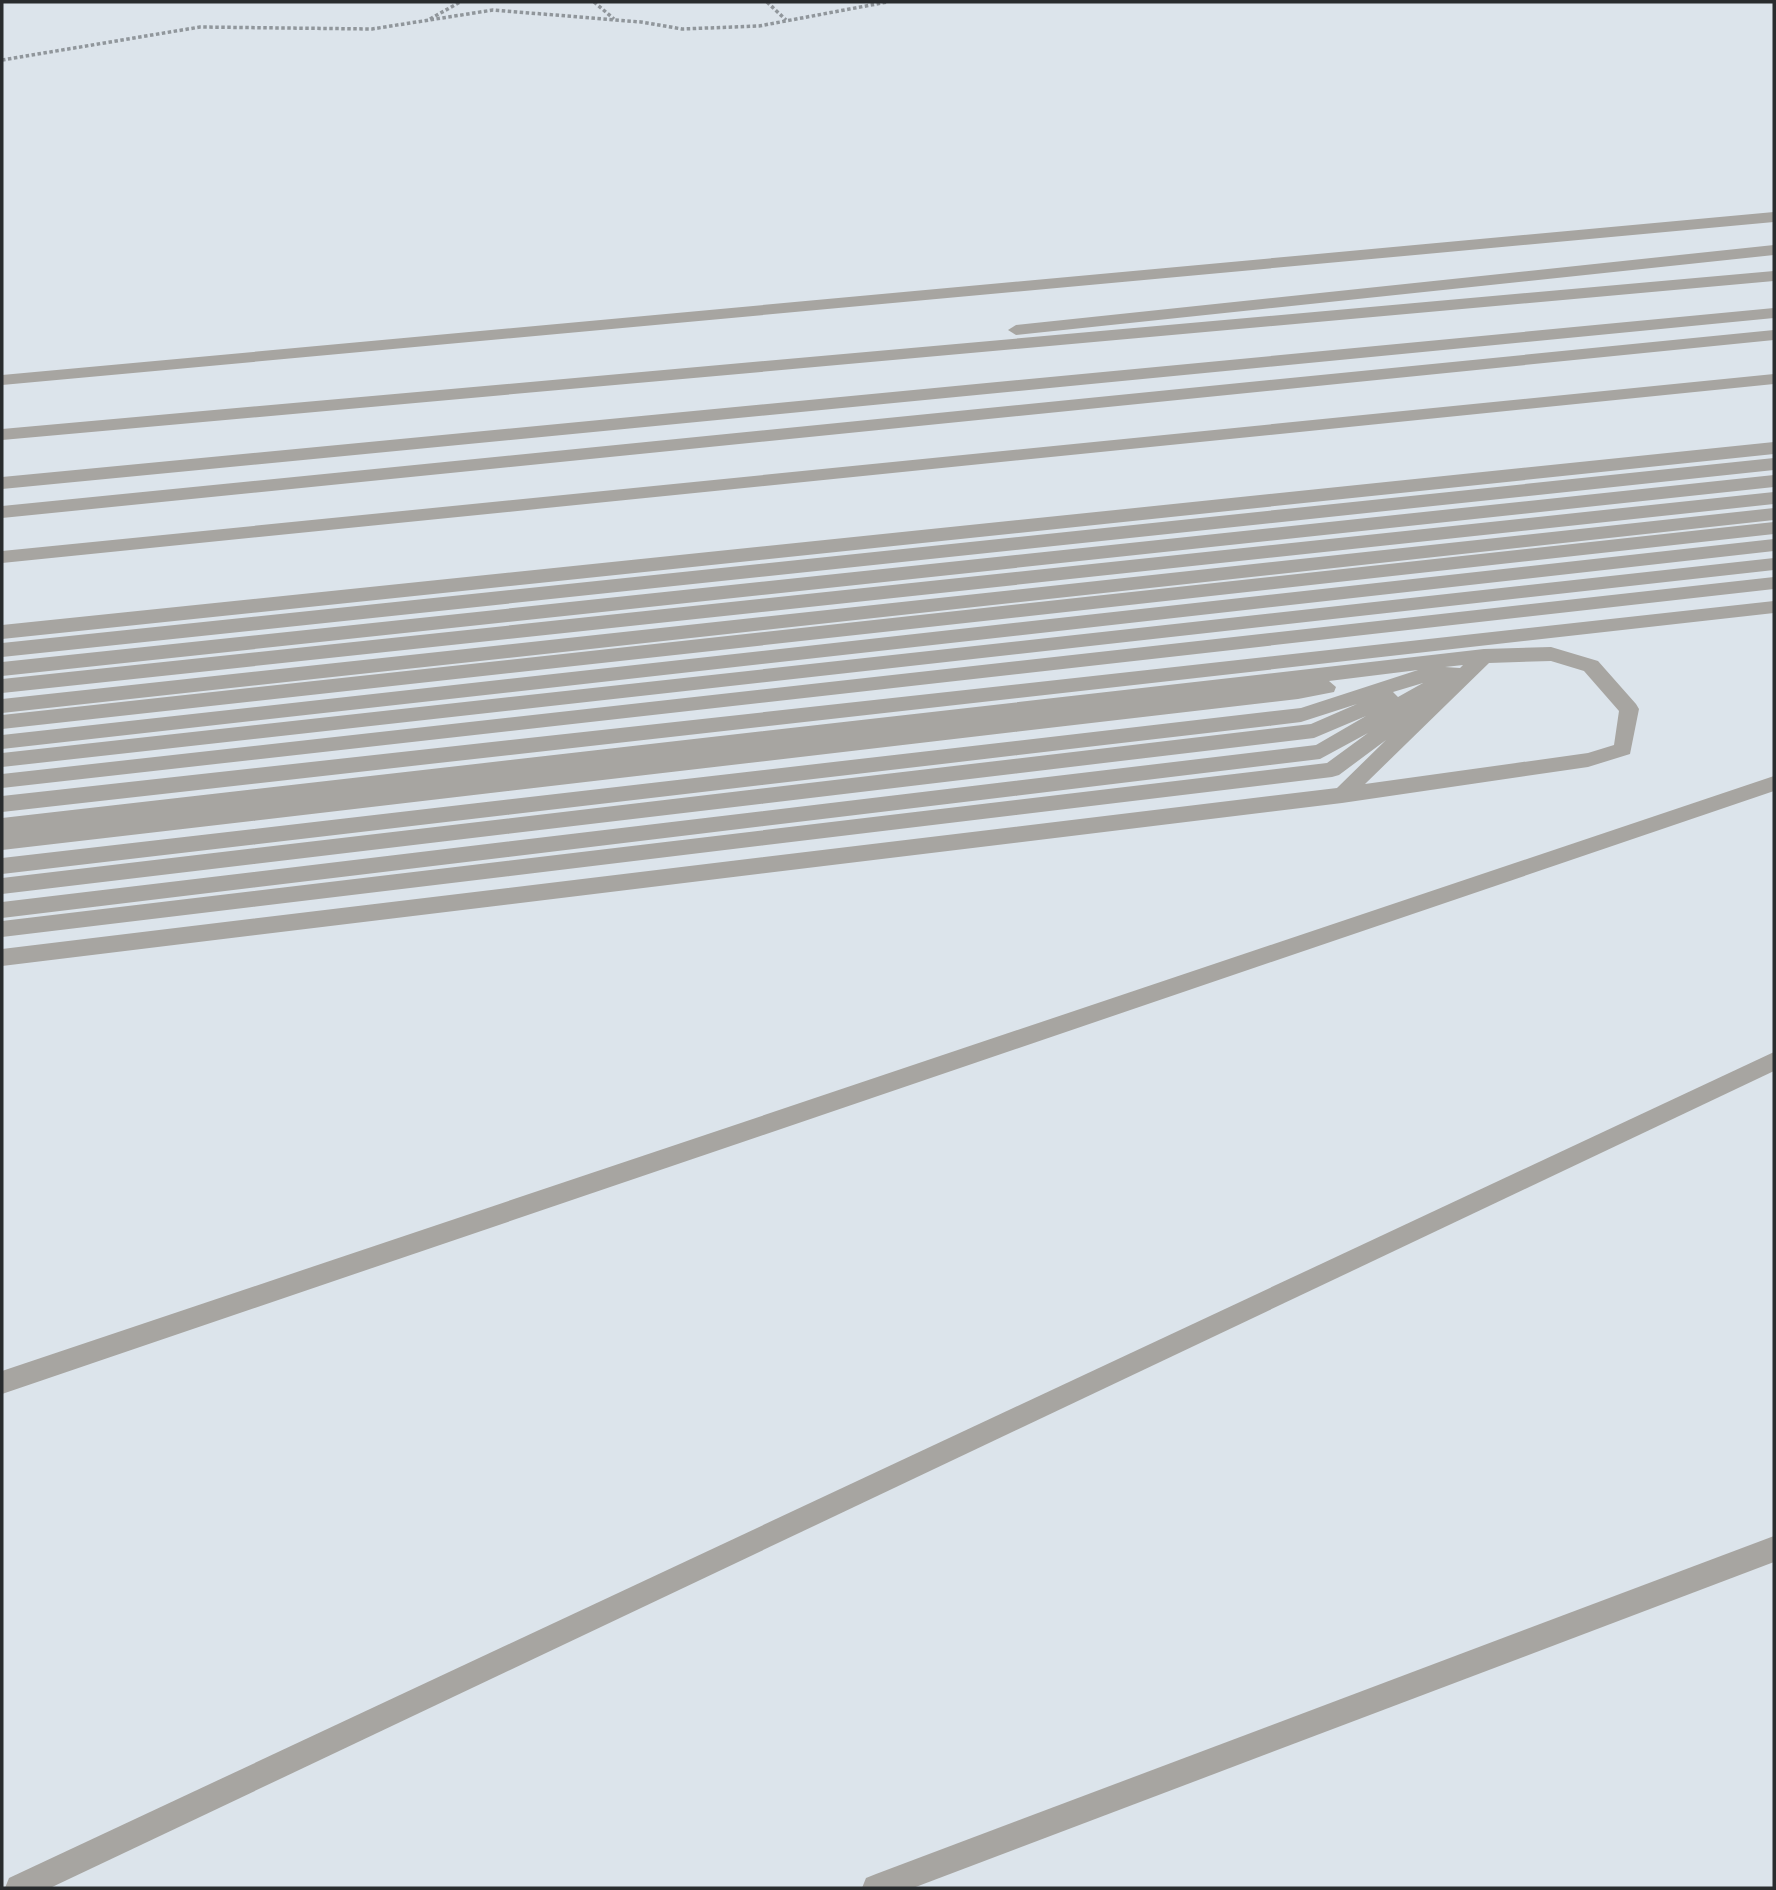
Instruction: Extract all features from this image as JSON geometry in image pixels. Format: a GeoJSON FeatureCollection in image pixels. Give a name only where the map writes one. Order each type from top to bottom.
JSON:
{"type":"FeatureCollection","features":[{"type":"Feature","properties":{"kind":"lane"},"geometry":{"type":"LineString","coordinates":[[2,380],[1774,216]]}},
{"type":"Feature","properties":{"kind":"lane"},"geometry":{"type":"LineString","coordinates":[[119,424],[1774,250]]}},
{"type":"Feature","properties":{"kind":"lane"},"geometry":{"type":"LineString","coordinates":[[2,435],[1774,276]]}},
{"type":"Feature","properties":{"kind":"lane"},"geometry":{"type":"LineString","coordinates":[[2,483],[1774,313]]}},
{"type":"Feature","properties":{"kind":"lane"},"geometry":{"type":"LineString","coordinates":[[2,512],[1297,380],[1774,335]]}},
{"type":"Feature","properties":{"kind":"lane"},"geometry":{"type":"LineString","coordinates":[[2,557],[1774,379]]}},
{"type":"Feature","properties":{"kind":"lane"},"geometry":{"type":"LineString","coordinates":[[2,632],[1774,448]]}},
{"type":"Feature","properties":{"kind":"lane"},"geometry":{"type":"LineString","coordinates":[[2,650],[1774,464]]}},
{"type":"Feature","properties":{"kind":"lane"},"geometry":{"type":"LineString","coordinates":[[2,669],[1774,481]]}},
{"type":"Feature","properties":{"kind":"lane"},"geometry":{"type":"LineString","coordinates":[[2,686],[1774,498]]}},
{"type":"Feature","properties":{"kind":"lane"},"geometry":{"type":"LineString","coordinates":[[2,706],[1774,513]]}},
{"type":"Feature","properties":{"kind":"lane"},"geometry":{"type":"LineString","coordinates":[[2,722],[1774,528]]}},
{"type":"Feature","properties":{"kind":"lane"},"geometry":{"type":"LineString","coordinates":[[2,742],[1774,545]]}},
{"type":"Feature","properties":{"kind":"lane"},"geometry":{"type":"LineString","coordinates":[[2,760],[1774,564]]}},
{"type":"Feature","properties":{"kind":"lane"},"geometry":{"type":"LineString","coordinates":[[2,781],[1774,583]]}},
{"type":"Feature","properties":{"kind":"lane"},"geometry":{"type":"LineString","coordinates":[[2,804],[1774,607]]}},
{"type":"Feature","properties":{"kind":"lane"},"geometry":{"type":"LineString","coordinates":[[2,826],[1484,656],[1551,654],[1591,666],[1629,709],[1623,749],[1588,760],[1342,795],[2,958]]}},
{"type":"Feature","properties":{"kind":"lane"},"geometry":{"type":"LineString","coordinates":[[1342,795],[1484,656]]}},
{"type":"Feature","properties":{"kind":"lane"},"geometry":{"type":"LineString","coordinates":[[2,842],[1284,694],[1484,656]]}},
{"type":"Feature","properties":{"kind":"lane"},"geometry":{"type":"LineString","coordinates":[[2,866],[1301,715],[1484,656]]}},
{"type":"Feature","properties":{"kind":"lane"},"geometry":{"type":"LineString","coordinates":[[2,886],[1314,731],[1484,656]]}},
{"type":"Feature","properties":{"kind":"lane"},"geometry":{"type":"LineString","coordinates":[[2,910],[1320,752],[1484,656]]}},
{"type":"Feature","properties":{"kind":"lane"},"geometry":{"type":"LineString","coordinates":[[2,929],[1332,770],[1484,656]]}},
{"type":"Feature","properties":{"kind":"lane"},"geometry":{"type":"LineString","coordinates":[[2,1383],[1774,783]]}},
{"type":"Feature","properties":{"kind":"lane"},"geometry":{"type":"LineString","coordinates":[[19,1888],[1774,1061]]}},
{"type":"Feature","properties":{"kind":"lane"},"geometry":{"type":"LineString","coordinates":[[876,1888],[1774,1549]]}},
{"type":"Feature","properties":{"kind":"path"},"geometry":{"type":"LineString","coordinates":[[427,20],[460,2]]}},
{"type":"Feature","properties":{"kind":"path"},"geometry":{"type":"LineString","coordinates":[[594,2],[614,19]]}},
{"type":"Feature","properties":{"kind":"path"},"geometry":{"type":"LineString","coordinates":[[766,2],[786,20]]}},
{"type":"Feature","properties":{"kind":"path"},"geometry":{"type":"LineString","coordinates":[[2,60],[200,27],[372,29],[494,10],[614,19],[682,29],[759,26],[887,2]]}}]}
